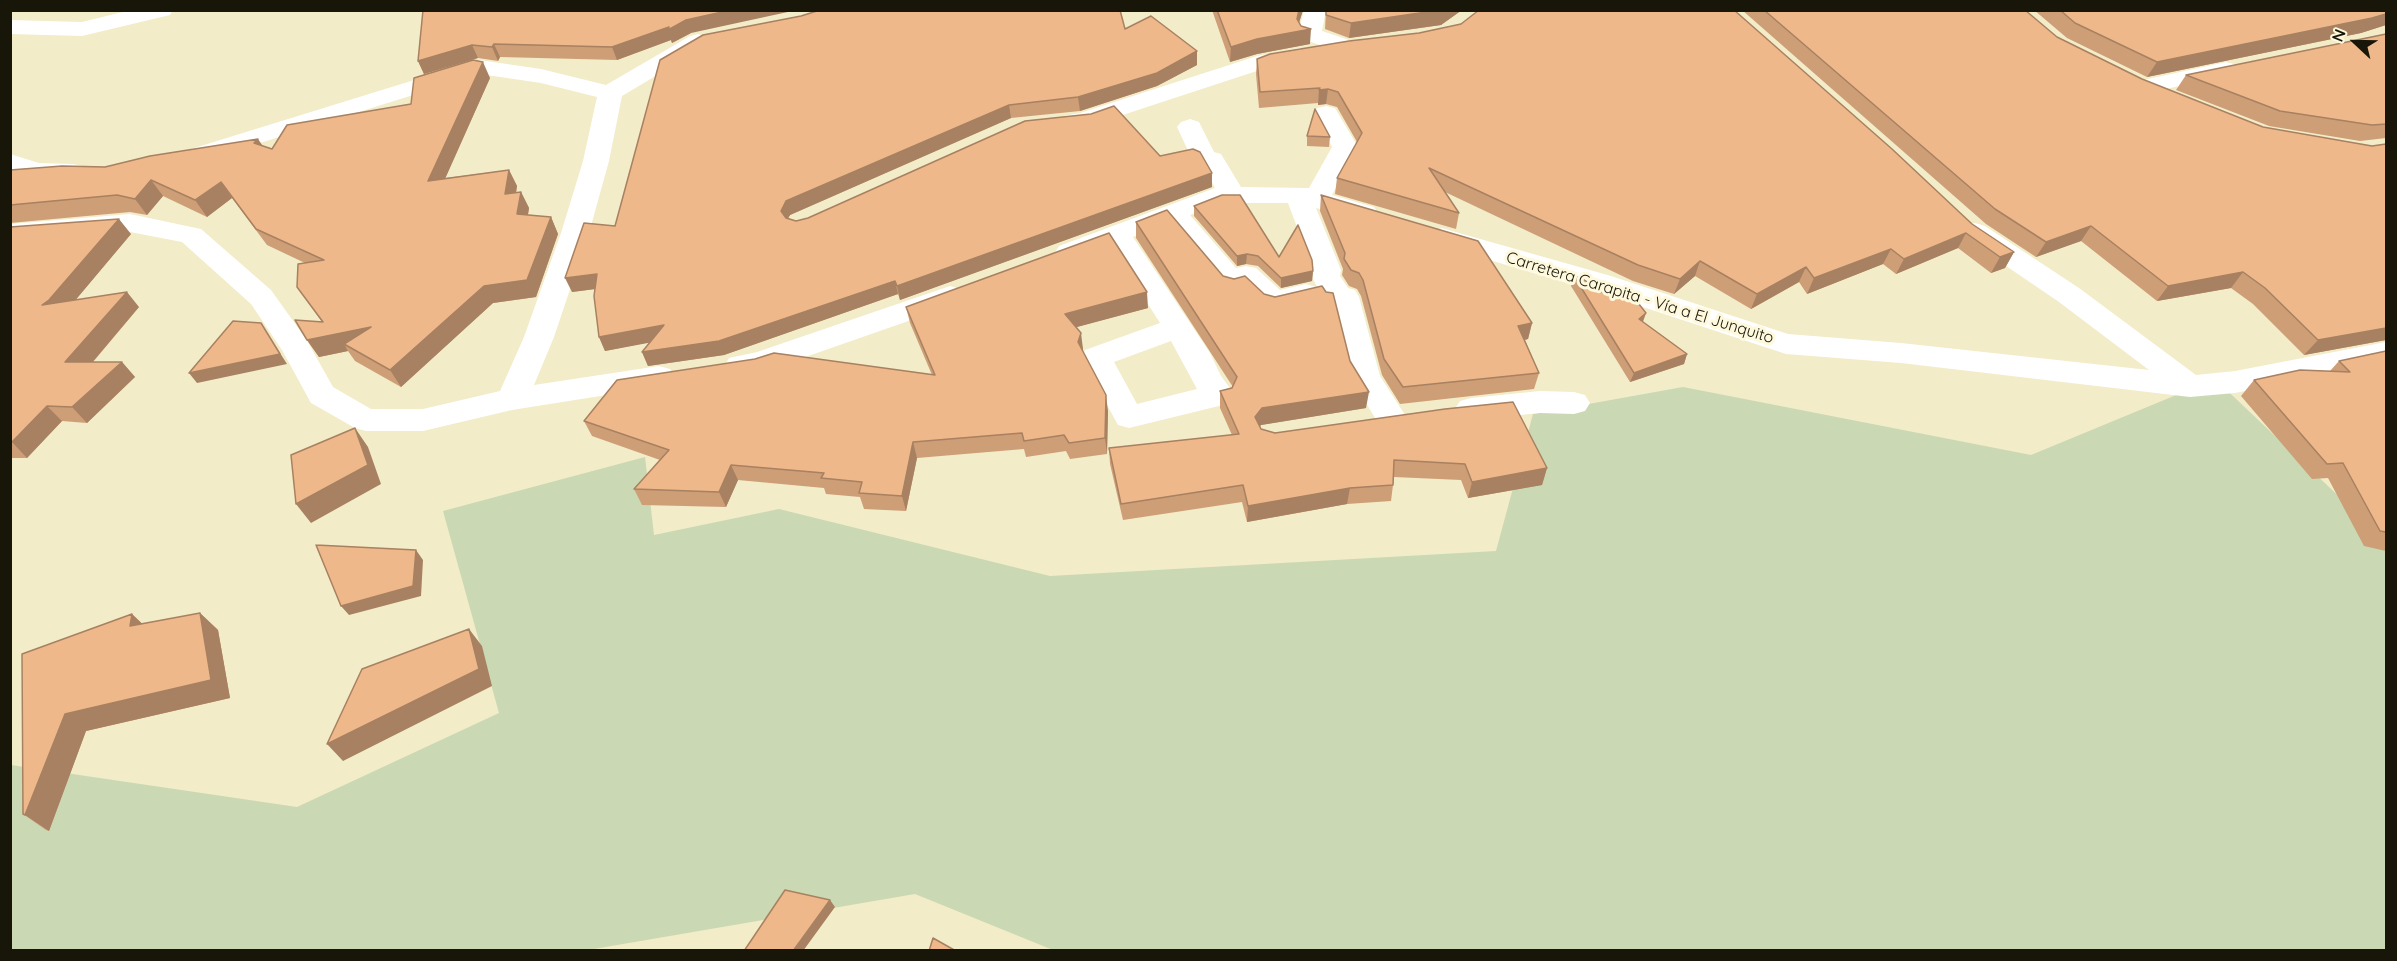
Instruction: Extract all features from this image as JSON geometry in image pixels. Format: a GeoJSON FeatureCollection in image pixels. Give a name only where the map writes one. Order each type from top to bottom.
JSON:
{"type":"FeatureCollection","features":[{"type":"Feature","properties":{"kind":"street"},"geometry":{"type":"LineString","coordinates":[[10,27],[82,29],[162,10]]}},
{"type":"Feature","properties":{"kind":"street"},"geometry":{"type":"LineString","coordinates":[[1316,10],[1310,34],[1347,46]]}},
{"type":"Feature","properties":{"kind":"street"},"geometry":{"type":"LineString","coordinates":[[174,160],[217,150],[342,108],[479,67],[541,76],[610,93],[699,40],[721,36]]}},
{"type":"Feature","properties":{"kind":"street"},"geometry":{"type":"LineString","coordinates":[[1052,122],[1083,120],[1265,61],[1347,46],[1373,46]]}},
{"type":"Feature","properties":{"kind":"street"},"geometry":{"type":"LineString","coordinates":[[2179,102],[2132,81],[2245,66]]}},
{"type":"Feature","properties":{"kind":"street"},"geometry":{"type":"LineString","coordinates":[[512,399],[539,337],[575,233],[596,160],[610,93]]}},
{"type":"Feature","properties":{"kind":"street"},"geometry":{"type":"LineString","coordinates":[[1307,197],[1346,147],[1326,113]]}},
{"type":"Feature","properties":{"kind":"street"},"geometry":{"type":"LineString","coordinates":[[1190,127],[1204,158],[1212,159],[1227,183],[1230,194]]}},
{"type":"Feature","properties":{"kind":"street"},"geometry":{"type":"LineString","coordinates":[[10,162],[36,171],[94,173]]}},
{"type":"Feature","properties":{"kind":"street"},"geometry":{"type":"LineString","coordinates":[[1039,264],[1218,195],[1307,197],[1385,220]]}},
{"type":"Feature","properties":{"kind":"street"},"geometry":{"type":"LineString","coordinates":[[1307,197],[1327,270],[1326,277],[1334,288],[1335,299],[1345,297],[1365,377],[1404,416],[1540,402],[1574,403]]}},
{"type":"Feature","properties":{"kind":"street"},"geometry":{"type":"LineString","coordinates":[[1173,212],[1234,284],[1246,275],[1274,301],[1334,288]]}},
{"type":"Feature","properties":{"kind":"street"},"geometry":{"type":"LineString","coordinates":[[1959,217],[1975,232],[2069,295],[2190,386]]}},
{"type":"Feature","properties":{"kind":"street"},"geometry":{"type":"LineString","coordinates":[[10,233],[130,223],[191,235],[261,297],[295,346],[322,395],[366,420],[423,420],[512,399],[684,373]]}},
{"type":"Feature","properties":{"kind":"street","name":"Carretera Carapita - Vía a El Junquito"},"geometry":{"type":"LineString","coordinates":[[1418,230],[1601,283],[1786,344],[1901,353],[2190,386],[2235,382],[2386,352]]}},
{"type":"Feature","properties":{"kind":"street"},"geometry":{"type":"LineString","coordinates":[[1117,234],[1178,328]]}},
{"type":"Feature","properties":{"kind":"street"},"geometry":{"type":"LineString","coordinates":[[717,369],[760,362],[972,288]]}},
{"type":"Feature","properties":{"kind":"green space"},"geometry":{"type":"Polygon","coordinates":[[[2215,379],[2386,541],[2386,950],[1053,950],[915,894],[588,950],[11,950],[11,765],[297,807],[499,713],[443,511],[645,457],[654,535],[779,509],[1050,576],[1496,551],[1533,414],[1683,387],[2031,455],[2215,379]]]}},
{"type":"Feature","properties":{"kind":"building"},"geometry":{"type":"Polygon","coordinates":[[[423,10],[731,10],[686,20],[668,30],[669,27],[612,47],[472,45],[418,61],[423,10]]]}},
{"type":"Feature","properties":{"kind":"building"},"geometry":{"type":"Polygon","coordinates":[[[820,10],[1120,10],[1125,29],[1151,16],[1197,51],[1157,73],[1078,97],[1009,105],[786,201],[781,211],[786,218],[796,221],[808,218],[1025,121],[1091,114],[1114,106],[1160,156],[1193,149],[1200,152],[1212,173],[897,286],[895,281],[719,341],[642,352],[664,325],[599,337],[594,296],[597,274],[565,278],[584,223],[615,226],[660,60],[703,35],[801,16],[820,10]]]}},
{"type":"Feature","properties":{"kind":"building"},"geometry":{"type":"Polygon","coordinates":[[[1217,10],[1299,10],[1297,19],[1301,26],[1311,29],[1257,39],[1231,47],[1217,10]]]}},
{"type":"Feature","properties":{"kind":"building"},"geometry":{"type":"Polygon","coordinates":[[[1326,10],[1440,10],[1351,23],[1326,15],[1326,10]]]}},
{"type":"Feature","properties":{"kind":"building"},"geometry":{"type":"Polygon","coordinates":[[[1479,10],[1734,10],[1892,149],[1972,224],[2014,252],[2000,257],[1966,233],[1904,259],[1891,249],[1814,278],[1806,267],[1757,294],[1700,261],[1680,279],[1638,265],[1429,168],[1459,213],[1337,178],[1362,133],[1338,92],[1328,89],[1319,90],[1320,88],[1260,92],[1257,59],[1270,54],[1349,41],[1419,33],[1461,24],[1479,10]]]}},
{"type":"Feature","properties":{"kind":"building"},"geometry":{"type":"Polygon","coordinates":[[[1764,10],[2025,10],[2057,37],[2142,79],[2263,127],[2372,146],[2386,144],[2386,328],[2318,340],[2265,288],[2243,272],[2168,286],[2091,226],[2046,242],[1995,209],[1764,10]]]}},
{"type":"Feature","properties":{"kind":"building"},"geometry":{"type":"Polygon","coordinates":[[[2060,10],[2386,10],[2386,14],[2157,62],[2075,23],[2060,10]]]}},
{"type":"Feature","properties":{"kind":"building"},"geometry":{"type":"Polygon","coordinates":[[[2386,34],[2386,124],[2372,125],[2280,111],[2186,75],[2386,34]]]}},
{"type":"Feature","properties":{"kind":"building"},"geometry":{"type":"Polygon","coordinates":[[[473,60],[483,62],[428,181],[509,170],[505,194],[521,192],[517,214],[551,217],[527,280],[484,286],[390,370],[344,344],[371,327],[307,340],[295,320],[323,322],[297,287],[298,264],[324,260],[256,229],[221,182],[195,200],[151,180],[135,199],[117,195],[10,205],[10,170],[62,166],[105,167],[150,156],[258,139],[254,143],[272,149],[287,125],[411,104],[414,78],[473,60]]]}},
{"type":"Feature","properties":{"kind":"building"},"geometry":{"type":"Polygon","coordinates":[[[1315,109],[1330,137],[1307,136],[1315,109]]]}},
{"type":"Feature","properties":{"kind":"building"},"geometry":{"type":"Polygon","coordinates":[[[1222,195],[1240,195],[1279,257],[1298,225],[1312,260],[1313,271],[1281,278],[1258,256],[1247,254],[1237,256],[1194,206],[1222,195]]]}},
{"type":"Feature","properties":{"kind":"building"},"geometry":{"type":"Polygon","coordinates":[[[1321,195],[1478,241],[1532,323],[1518,326],[1539,373],[1403,387],[1384,359],[1363,280],[1359,273],[1351,270],[1344,259],[1345,253],[1321,195]]]}},
{"type":"Feature","properties":{"kind":"building"},"geometry":{"type":"Polygon","coordinates":[[[1167,210],[1223,276],[1234,279],[1245,276],[1264,294],[1275,297],[1322,286],[1326,292],[1333,293],[1350,361],[1369,392],[1262,408],[1255,417],[1261,429],[1275,433],[1445,409],[1513,402],[1547,468],[1472,482],[1465,464],[1394,460],[1393,485],[1350,488],[1248,506],[1243,485],[1121,504],[1109,448],[1239,434],[1220,391],[1232,388],[1237,377],[1136,222],[1167,210]]]}},
{"type":"Feature","properties":{"kind":"building"},"geometry":{"type":"Polygon","coordinates":[[[119,219],[49,300],[42,305],[127,292],[65,362],[122,362],[72,407],[47,406],[10,442],[10,227],[119,219]]]}},
{"type":"Feature","properties":{"kind":"building"},"geometry":{"type":"Polygon","coordinates":[[[1109,233],[1147,292],[1065,314],[1081,333],[1078,342],[1106,395],[1105,438],[1069,443],[1064,435],[1024,441],[1022,433],[913,442],[902,496],[859,493],[862,482],[821,478],[824,473],[731,465],[719,492],[634,489],[669,450],[584,421],[617,380],[755,359],[774,353],[935,375],[906,307],[1109,233]]]}},
{"type":"Feature","properties":{"kind":"building"},"geometry":{"type":"Polygon","coordinates":[[[1574,276],[1583,279],[1606,295],[1616,290],[1631,294],[1646,313],[1639,319],[1687,354],[1634,373],[1574,276]]]}},
{"type":"Feature","properties":{"kind":"building"},"geometry":{"type":"Polygon","coordinates":[[[233,321],[261,323],[280,354],[189,373],[233,321]]]}},
{"type":"Feature","properties":{"kind":"building"},"geometry":{"type":"Polygon","coordinates":[[[2386,351],[2386,532],[2380,531],[2343,463],[2327,464],[2254,380],[2300,370],[2350,372],[2339,361],[2386,351]]]}},
{"type":"Feature","properties":{"kind":"building"},"geometry":{"type":"Polygon","coordinates":[[[355,428],[368,465],[296,504],[291,455],[355,428]]]}},
{"type":"Feature","properties":{"kind":"building"},"geometry":{"type":"Polygon","coordinates":[[[316,545],[416,550],[413,586],[341,606],[316,545]]]}},
{"type":"Feature","properties":{"kind":"building"},"geometry":{"type":"Polygon","coordinates":[[[200,613],[211,680],[65,714],[25,815],[23,814],[22,654],[132,614],[130,626],[200,613]]]}},
{"type":"Feature","properties":{"kind":"building"},"geometry":{"type":"Polygon","coordinates":[[[469,629],[479,669],[327,744],[362,669],[469,629]]]}},
{"type":"Feature","properties":{"kind":"building"},"geometry":{"type":"Polygon","coordinates":[[[785,890],[830,900],[793,951],[744,951],[785,890]]]}},
{"type":"Feature","properties":{"kind":"building"},"geometry":{"type":"Polygon","coordinates":[[[933,938],[956,951],[929,951],[933,938]]]}}]}
